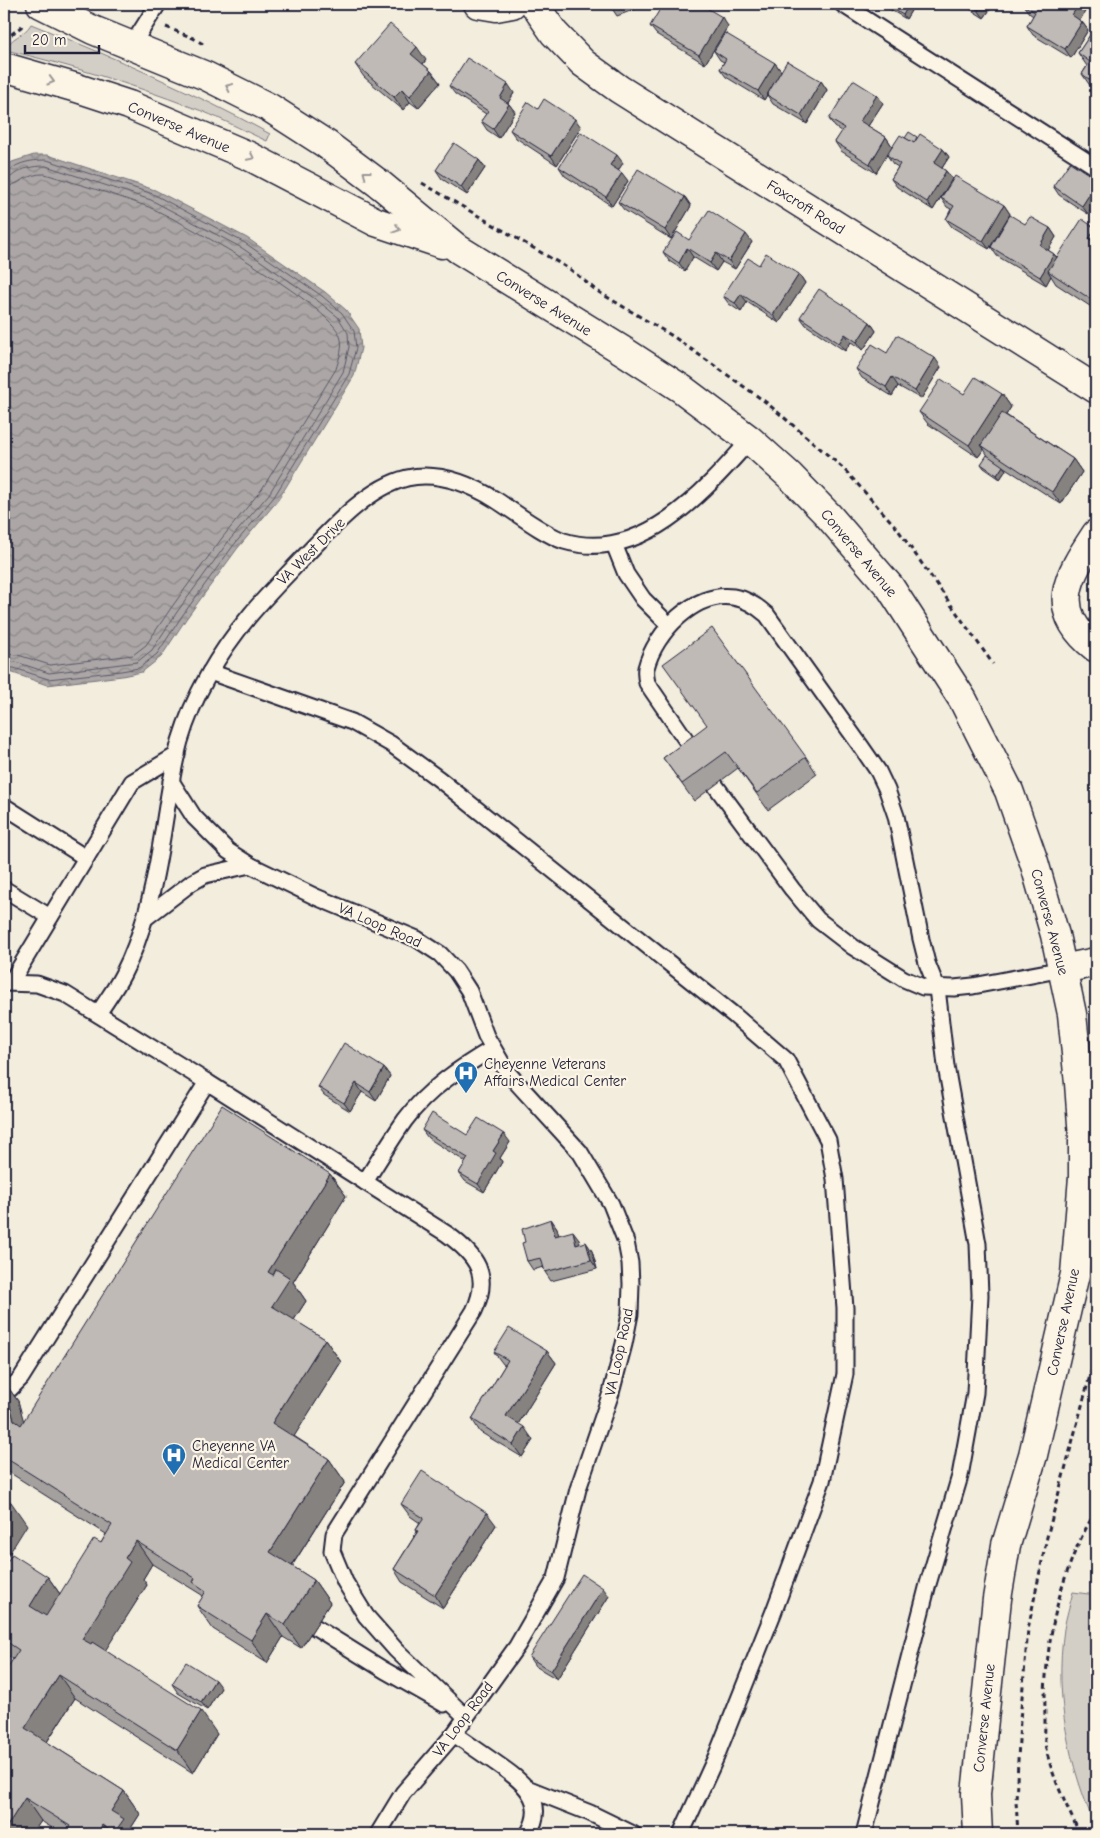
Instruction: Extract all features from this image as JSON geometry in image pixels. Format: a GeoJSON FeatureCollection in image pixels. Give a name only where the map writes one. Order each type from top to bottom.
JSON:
{"type":"FeatureCollection","features":[{"type":"Feature","properties":{"kind":"main road"},"geometry":{"type":"LineString","coordinates":[[478,4],[496,7],[512,4]]}},
{"type":"Feature","properties":{"kind":"main road","name":"Foxcroft Road"},"geometry":{"type":"LineString","coordinates":[[534,4],[554,33],[583,63],[619,89],[1096,389]]}},
{"type":"Feature","properties":{"kind":"main road","name":"Converse Avenue"},"geometry":{"type":"LineString","coordinates":[[34,11],[132,45],[252,98],[326,144],[382,186],[458,249],[682,389],[750,440],[790,476],[827,514],[890,587],[963,700],[1008,791],[1034,862],[1055,935],[1072,1014],[1083,1138],[1083,1177],[1075,1274],[1033,1456],[1006,1545],[997,1600],[976,1794],[978,1834]]}},
{"type":"Feature","properties":{"kind":"main road","name":"Converse Avenue"},"geometry":{"type":"LineString","coordinates":[[4,67],[128,105],[249,156],[376,222],[458,249]]}},
{"type":"Feature","properties":{"kind":"main road"},"geometry":{"type":"LineString","coordinates":[[1096,534],[1071,575],[1065,602],[1074,626],[1096,648]]}},
{"type":"Feature","properties":{"kind":"main road"},"geometry":{"type":"LineString","coordinates":[[1063,969],[1096,962]]}},
{"type":"Feature","properties":{"kind":"lane"},"geometry":{"type":"LineString","coordinates":[[132,45],[158,4]]}},
{"type":"Feature","properties":{"kind":"lane"},"geometry":{"type":"LineString","coordinates":[[842,4],[1096,167]]}},
{"type":"Feature","properties":{"kind":"lane","name":"VA West Drive"},"geometry":{"type":"LineString","coordinates":[[98,1014],[123,974],[144,919],[162,841],[177,755],[192,708],[210,672],[252,613],[321,539],[348,514],[373,494],[390,484],[408,478],[428,476],[446,478],[477,488],[560,540],[597,546],[614,544],[655,528],[716,478],[750,440]]}},
{"type":"Feature","properties":{"kind":"lane"},"geometry":{"type":"LineString","coordinates":[[614,544],[626,574],[643,599],[669,625]]}},
{"type":"Feature","properties":{"kind":"lane"},"geometry":{"type":"LineString","coordinates":[[698,757],[647,683],[646,670],[658,641],[669,625],[683,613],[701,602],[716,597],[732,596],[746,600],[767,615],[878,771],[887,790],[896,816],[920,939],[937,988],[946,1066],[978,1244],[980,1295],[975,1393],[960,1476],[928,1584],[864,1834]]}},
{"type":"Feature","properties":{"kind":"lane"},"geometry":{"type":"LineString","coordinates":[[210,672],[352,722],[390,744],[439,780],[735,1016],[786,1060],[828,1140],[834,1179],[845,1308],[845,1374],[822,1481],[774,1611],[716,1757],[681,1834]]}},
{"type":"Feature","properties":{"kind":"lane"},"geometry":{"type":"LineString","coordinates":[[7,983],[50,917],[132,782],[177,755]]}},
{"type":"Feature","properties":{"kind":"lane","name":"VA Loop Road"},"geometry":{"type":"LineString","coordinates":[[171,781],[194,817],[228,851],[250,865],[316,897],[417,939],[440,954],[456,971],[469,991],[492,1049],[507,1072],[580,1152],[611,1204],[626,1242],[631,1284],[630,1314],[624,1344],[611,1393],[578,1489],[556,1578],[517,1646],[454,1734],[403,1793],[378,1834]]}},
{"type":"Feature","properties":{"kind":"lane"},"geometry":{"type":"LineString","coordinates":[[715,785],[818,920],[853,947],[904,979],[923,987],[973,986],[1063,969]]}},
{"type":"Feature","properties":{"kind":"lane"},"geometry":{"type":"LineString","coordinates":[[4,806],[86,858]]}},
{"type":"Feature","properties":{"kind":"lane"},"geometry":{"type":"LineString","coordinates":[[144,919],[191,883],[206,876],[250,865]]}},
{"type":"Feature","properties":{"kind":"lane"},"geometry":{"type":"LineString","coordinates":[[4,889],[50,917]]}},
{"type":"Feature","properties":{"kind":"lane"},"geometry":{"type":"LineString","coordinates":[[7,983],[37,984],[65,994],[365,1182],[462,1245],[474,1258],[480,1270],[482,1284],[480,1299],[334,1534],[332,1551],[345,1582],[366,1616],[396,1650],[466,1717]]}},
{"type":"Feature","properties":{"kind":"lane"},"geometry":{"type":"LineString","coordinates":[[365,1182],[406,1119],[420,1103],[460,1068],[492,1049]]}},
{"type":"Feature","properties":{"kind":"lane"},"geometry":{"type":"LineString","coordinates":[[4,1390],[10,1389],[21,1378],[206,1082]]}},
{"type":"Feature","properties":{"kind":"lane"},"geometry":{"type":"LineString","coordinates":[[315,1627],[384,1670],[466,1717]]}},
{"type":"Feature","properties":{"kind":"lane"},"geometry":{"type":"LineString","coordinates":[[454,1734],[514,1775],[527,1788],[535,1802],[536,1814],[534,1825],[528,1834]]}},
{"type":"Feature","properties":{"kind":"lane"},"geometry":{"type":"LineString","coordinates":[[527,1788],[590,1813],[633,1834]]}},
{"type":"Feature","properties":{"kind":"path"},"geometry":{"type":"LineString","coordinates":[[4,40],[21,28],[34,11]]}},
{"type":"Feature","properties":{"kind":"path"},"geometry":{"type":"LineString","coordinates":[[1018,1834],[1016,1801],[1020,1720],[1028,1628],[1047,1537],[1096,1353]]}},
{"type":"Feature","properties":{"kind":"path"},"geometry":{"type":"LineString","coordinates":[[1080,1834],[1063,1798],[1046,1748],[1044,1701],[1050,1645],[1065,1574],[1083,1532],[1096,1511]]}},
{"type":"Feature","properties":{"kind":"shaded area"},"geometry":{"type":"Polygon","coordinates":[[[31,24],[182,89],[270,134],[267,141],[210,115],[146,90],[6,50],[10,42],[31,24]]]}},
{"type":"Feature","properties":{"kind":"shaded area"},"geometry":{"type":"Polygon","coordinates":[[[1073,1592],[1096,1595],[1096,1828],[1086,1804],[1071,1756],[1063,1706],[1061,1655],[1065,1624],[1073,1592]]]}},
{"type":"Feature","properties":{"kind":"water"},"geometry":{"type":"Polygon","coordinates":[[[34,155],[48,155],[155,190],[247,238],[325,292],[346,310],[359,329],[361,348],[354,376],[278,500],[237,549],[161,657],[142,672],[47,685],[13,673],[4,672],[4,170],[12,162],[34,155]]]}},
{"type":"Feature","properties":{"kind":"building"},"geometry":{"type":"Polygon","coordinates":[[[610,4],[621,4],[611,7],[610,4]]]}},
{"type":"Feature","properties":{"kind":"building"},"geometry":{"type":"Polygon","coordinates":[[[663,4],[700,4],[722,17],[699,55],[650,26],[663,4]]]}},
{"type":"Feature","properties":{"kind":"building"},"geometry":{"type":"Polygon","coordinates":[[[885,4],[909,4],[903,15],[885,4]]]}},
{"type":"Feature","properties":{"kind":"building"},"geometry":{"type":"Polygon","coordinates":[[[969,4],[982,4],[978,10],[969,4]]]}},
{"type":"Feature","properties":{"kind":"building"},"geometry":{"type":"Polygon","coordinates":[[[1023,4],[1079,4],[1072,15],[1082,22],[1065,49],[1027,26],[1035,12],[1023,4]]]}},
{"type":"Feature","properties":{"kind":"building"},"geometry":{"type":"Polygon","coordinates":[[[390,24],[417,47],[411,54],[431,71],[410,96],[402,89],[394,97],[355,64],[390,24]]]}},
{"type":"Feature","properties":{"kind":"building"},"geometry":{"type":"Polygon","coordinates":[[[1096,26],[1096,84],[1082,74],[1090,62],[1078,53],[1096,26]]]}},
{"type":"Feature","properties":{"kind":"building"},"geometry":{"type":"Polygon","coordinates":[[[725,33],[775,63],[758,91],[720,69],[726,59],[714,51],[725,33]]]}},
{"type":"Feature","properties":{"kind":"building"},"geometry":{"type":"Polygon","coordinates":[[[467,58],[508,84],[500,98],[509,104],[493,129],[481,121],[488,111],[449,86],[467,58]]]}},
{"type":"Feature","properties":{"kind":"building"},"geometry":{"type":"Polygon","coordinates":[[[787,61],[821,81],[801,115],[767,95],[787,61]]]}},
{"type":"Feature","properties":{"kind":"building"},"geometry":{"type":"Polygon","coordinates":[[[853,80],[877,95],[860,121],[886,137],[870,164],[835,142],[844,128],[829,119],[853,80]]]}},
{"type":"Feature","properties":{"kind":"building"},"geometry":{"type":"Polygon","coordinates":[[[544,99],[575,119],[551,156],[510,130],[528,102],[538,109],[544,99]]]}},
{"type":"Feature","properties":{"kind":"building"},"geometry":{"type":"Polygon","coordinates":[[[581,132],[617,155],[610,165],[622,173],[606,197],[559,167],[581,132]]]}},
{"type":"Feature","properties":{"kind":"building"},"geometry":{"type":"Polygon","coordinates":[[[909,132],[917,137],[914,143],[905,138],[909,132]]]}},
{"type":"Feature","properties":{"kind":"building"},"geometry":{"type":"Polygon","coordinates":[[[920,134],[943,149],[934,163],[946,171],[927,202],[891,179],[900,164],[887,155],[900,135],[914,143],[920,134]]]}},
{"type":"Feature","properties":{"kind":"building"},"geometry":{"type":"Polygon","coordinates":[[[454,143],[479,160],[461,187],[436,170],[454,143]]]}},
{"type":"Feature","properties":{"kind":"building"},"geometry":{"type":"Polygon","coordinates":[[[1070,162],[1096,179],[1096,184],[1082,206],[1053,186],[1070,162]]]}},
{"type":"Feature","properties":{"kind":"building"},"geometry":{"type":"Polygon","coordinates":[[[638,169],[685,197],[665,230],[618,202],[638,169]]]}},
{"type":"Feature","properties":{"kind":"building"},"geometry":{"type":"Polygon","coordinates":[[[955,176],[1004,205],[983,241],[946,219],[954,206],[941,198],[955,176]]]}},
{"type":"Feature","properties":{"kind":"building"},"geometry":{"type":"Polygon","coordinates":[[[709,210],[746,234],[729,261],[716,253],[710,263],[687,248],[679,263],[663,252],[677,232],[689,240],[709,210]]]}},
{"type":"Feature","properties":{"kind":"building"},"geometry":{"type":"Polygon","coordinates":[[[1010,215],[1025,224],[1030,217],[1050,228],[1040,245],[1054,254],[1040,277],[991,247],[1010,215]]]}},
{"type":"Feature","properties":{"kind":"building"},"geometry":{"type":"Polygon","coordinates":[[[1082,219],[1095,228],[1089,239],[1096,243],[1095,302],[1048,271],[1082,219]]]}},
{"type":"Feature","properties":{"kind":"building"},"geometry":{"type":"Polygon","coordinates":[[[766,253],[799,274],[773,315],[741,294],[735,303],[723,296],[748,258],[759,265],[766,253]]]}},
{"type":"Feature","properties":{"kind":"building"},"geometry":{"type":"Polygon","coordinates":[[[819,289],[870,322],[857,342],[845,334],[839,343],[800,317],[819,289]]]}},
{"type":"Feature","properties":{"kind":"building"},"geometry":{"type":"Polygon","coordinates":[[[897,335],[935,358],[915,391],[892,377],[886,387],[856,369],[872,344],[887,353],[897,335]]]}},
{"type":"Feature","properties":{"kind":"building"},"geometry":{"type":"Polygon","coordinates":[[[975,377],[1002,394],[969,445],[919,412],[941,379],[964,394],[975,377]]]}},
{"type":"Feature","properties":{"kind":"building"},"geometry":{"type":"Polygon","coordinates":[[[1002,413],[1073,459],[1052,492],[981,445],[1002,413]]]}},
{"type":"Feature","properties":{"kind":"building"},"geometry":{"type":"Polygon","coordinates":[[[987,455],[1003,466],[997,475],[981,464],[987,455]]]}},
{"type":"Feature","properties":{"kind":"building"},"geometry":{"type":"Polygon","coordinates":[[[712,628],[806,757],[757,793],[726,752],[682,784],[663,758],[707,725],[663,664],[712,628]]]}},
{"type":"Feature","properties":{"kind":"building"},"geometry":{"type":"Polygon","coordinates":[[[344,1043],[384,1068],[370,1092],[356,1083],[344,1103],[318,1087],[344,1043]]]}},
{"type":"Feature","properties":{"kind":"building","name":"Cheyenne VA Medical Center"},"geometry":{"type":"Polygon","coordinates":[[[222,1105],[330,1174],[268,1272],[273,1275],[276,1269],[290,1278],[272,1306],[325,1339],[272,1423],[329,1459],[270,1552],[314,1580],[285,1625],[267,1614],[251,1640],[197,1606],[206,1591],[193,1582],[195,1578],[136,1541],[125,1558],[130,1562],[82,1639],[91,1644],[92,1642],[201,1711],[177,1750],[59,1675],[25,1728],[124,1791],[111,1811],[124,1819],[114,1833],[102,1825],[97,1834],[65,1834],[70,1826],[25,1798],[4,1831],[4,1673],[19,1650],[4,1640],[4,1567],[12,1554],[48,1577],[30,1606],[46,1616],[94,1539],[101,1543],[112,1525],[4,1457],[4,1386],[14,1420],[21,1425],[222,1105]]]}},
{"type":"Feature","properties":{"kind":"building"},"geometry":{"type":"Polygon","coordinates":[[[432,1113],[467,1135],[478,1118],[504,1134],[493,1151],[496,1153],[478,1184],[459,1173],[468,1158],[422,1130],[432,1113]]]}},
{"type":"Feature","properties":{"kind":"building"},"geometry":{"type":"Polygon","coordinates":[[[551,1219],[555,1236],[573,1231],[576,1245],[586,1242],[591,1260],[545,1272],[541,1258],[527,1261],[522,1243],[525,1242],[522,1229],[551,1219]]]}},
{"type":"Feature","properties":{"kind":"building"},"geometry":{"type":"Polygon","coordinates":[[[509,1328],[547,1351],[506,1416],[524,1427],[513,1445],[472,1419],[508,1360],[494,1352],[509,1328]]]}},
{"type":"Feature","properties":{"kind":"building"},"geometry":{"type":"Polygon","coordinates":[[[422,1471],[487,1513],[435,1595],[394,1569],[424,1518],[401,1504],[422,1471]]]}},
{"type":"Feature","properties":{"kind":"building"},"geometry":{"type":"Polygon","coordinates":[[[4,1497],[11,1502],[4,1514],[4,1497]]]}},
{"type":"Feature","properties":{"kind":"building"},"geometry":{"type":"Polygon","coordinates":[[[582,1574],[603,1588],[551,1671],[529,1657],[582,1574]]]}},
{"type":"Feature","properties":{"kind":"building"},"geometry":{"type":"Polygon","coordinates":[[[186,1662],[215,1680],[201,1702],[172,1684],[186,1662]]]}},
{"type":"Feature","properties":{"kind":"place","name":"Cheyenne Veterans Affairs Medical Center"},"geometry":{"type":"Point","coordinates":[466,1094]}},
{"type":"Feature","properties":{"kind":"place","name":"Cheyenne VA Medical Center"},"geometry":{"type":"Point","coordinates":[174,1476]}}]}
